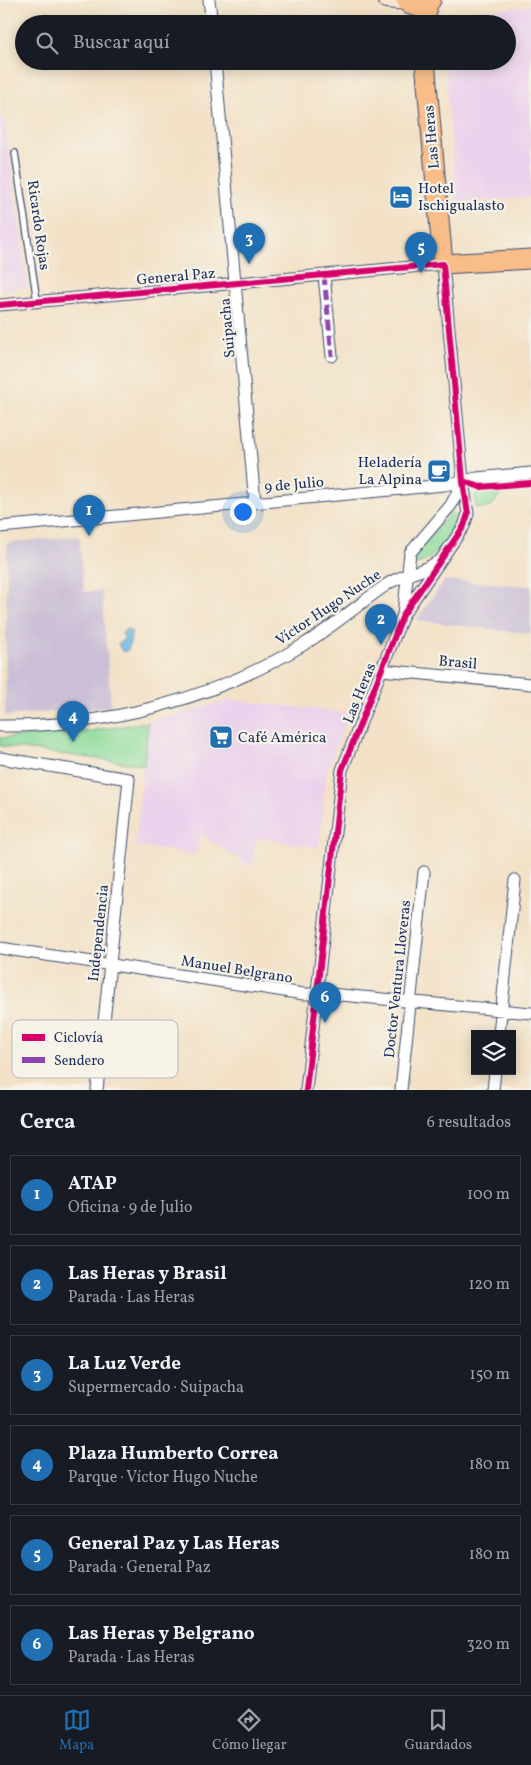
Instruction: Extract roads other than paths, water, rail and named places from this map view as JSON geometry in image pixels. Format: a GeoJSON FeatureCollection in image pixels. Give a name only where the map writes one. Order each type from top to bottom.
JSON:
{"type":"FeatureCollection","features":[{"type":"Feature","properties":{"kind":"main road"},"geometry":{"type":"LineString","coordinates":[[386,0],[407,1],[419,7],[433,1]]}},
{"type":"Feature","properties":{"kind":"main road"},"geometry":{"type":"LineString","coordinates":[[428,15],[433,1]]}},
{"type":"Feature","properties":{"kind":"main road","name":"Las Heras"},"geometry":{"type":"LineString","coordinates":[[426,70],[443,264]]}},
{"type":"Feature","properties":{"kind":"main road","name":"General Paz"},"geometry":{"type":"LineString","coordinates":[[443,264],[531,259]]}},
{"type":"Feature","properties":{"kind":"street"},"geometry":{"type":"LineString","coordinates":[[209,0],[211,15]]}},
{"type":"Feature","properties":{"kind":"street","name":"Suipacha"},"geometry":{"type":"LineString","coordinates":[[216,70],[255,503]]}},
{"type":"Feature","properties":{"kind":"street","name":"General Paz"},"geometry":{"type":"LineString","coordinates":[[0,305],[443,264]]}},
{"type":"Feature","properties":{"kind":"street","name":"Las Heras"},"geometry":{"type":"LineString","coordinates":[[306,1090],[342,770],[403,615],[461,530],[467,518],[468,501],[463,481],[443,264]]}},
{"type":"Feature","properties":{"kind":"street"},"geometry":{"type":"LineString","coordinates":[[324,274],[332,356]]}},
{"type":"Feature","properties":{"kind":"street","name":"9 de Julio"},"geometry":{"type":"LineString","coordinates":[[0,527],[444,485],[531,473]]}},
{"type":"Feature","properties":{"kind":"street","name":"Las Heras"},"geometry":{"type":"LineString","coordinates":[[403,615],[410,552],[451,505],[463,481]]}},
{"type":"Feature","properties":{"kind":"street","name":"Víctor Hugo Nuche"},"geometry":{"type":"LineString","coordinates":[[0,726],[38,726],[92,720],[153,708],[197,694],[240,677],[288,653],[340,620],[389,583],[428,567],[440,559]]}},
{"type":"Feature","properties":{"kind":"street","name":"Brasil"},"geometry":{"type":"LineString","coordinates":[[381,670],[531,684]]}},
{"type":"Feature","properties":{"kind":"street","name":"Independencia"},"geometry":{"type":"LineString","coordinates":[[0,758],[129,779],[104,1020]]}},
{"type":"Feature","properties":{"kind":"street","name":"Doctor Ventura Lloveras"},"geometry":{"type":"LineString","coordinates":[[401,1090],[424,872]]}},
{"type":"Feature","properties":{"kind":"street"},"geometry":{"type":"LineString","coordinates":[[499,1030],[515,880]]}},
{"type":"Feature","properties":{"kind":"street","name":"Manuel Belgrano"},"geometry":{"type":"LineString","coordinates":[[0,948],[304,994],[531,1013]]}},
{"type":"Feature","properties":{"kind":"street"},"geometry":{"type":"LineString","coordinates":[[493,1090],[495,1075]]}},
{"type":"Feature","properties":{"kind":"lane","name":"Ricardo Rojas"},"geometry":{"type":"LineString","coordinates":[[15,153],[37,301]]}},
{"type":"Feature","properties":{"kind":"water"},"geometry":{"type":"Polygon","coordinates":[[[126,629],[132,632],[128,650],[123,652],[118,644],[125,638],[122,634],[126,629]]]}},
{"type":"Feature","properties":{"kind":"place","name":"Hotel Ischigualasto"},"geometry":{"type":"Point","coordinates":[401,197]}},
{"type":"Feature","properties":{"kind":"place","name":"La Luz Verde"},"geometry":{"type":"Point","coordinates":[249,264]}},
{"type":"Feature","properties":{"kind":"place","name":"General Paz y Las Heras"},"geometry":{"type":"Point","coordinates":[421,273]}},
{"type":"Feature","properties":{"kind":"place","name":"Heladería La Alpina"},"geometry":{"type":"Point","coordinates":[439,471]}},
{"type":"Feature","properties":{"kind":"place","name":"ATAP"},"geometry":{"type":"Point","coordinates":[89,536]}},
{"type":"Feature","properties":{"kind":"place","name":"Las Heras y Brasil"},"geometry":{"type":"Point","coordinates":[381,645]}},
{"type":"Feature","properties":{"kind":"place","name":"Café América"},"geometry":{"type":"Point","coordinates":[221,737]}},
{"type":"Feature","properties":{"kind":"place","name":"Plaza Humberto Correa"},"geometry":{"type":"Point","coordinates":[73,742]}},
{"type":"Feature","properties":{"kind":"place","name":"Las Heras y Belgrano"},"geometry":{"type":"Point","coordinates":[325,1023]}}]}
